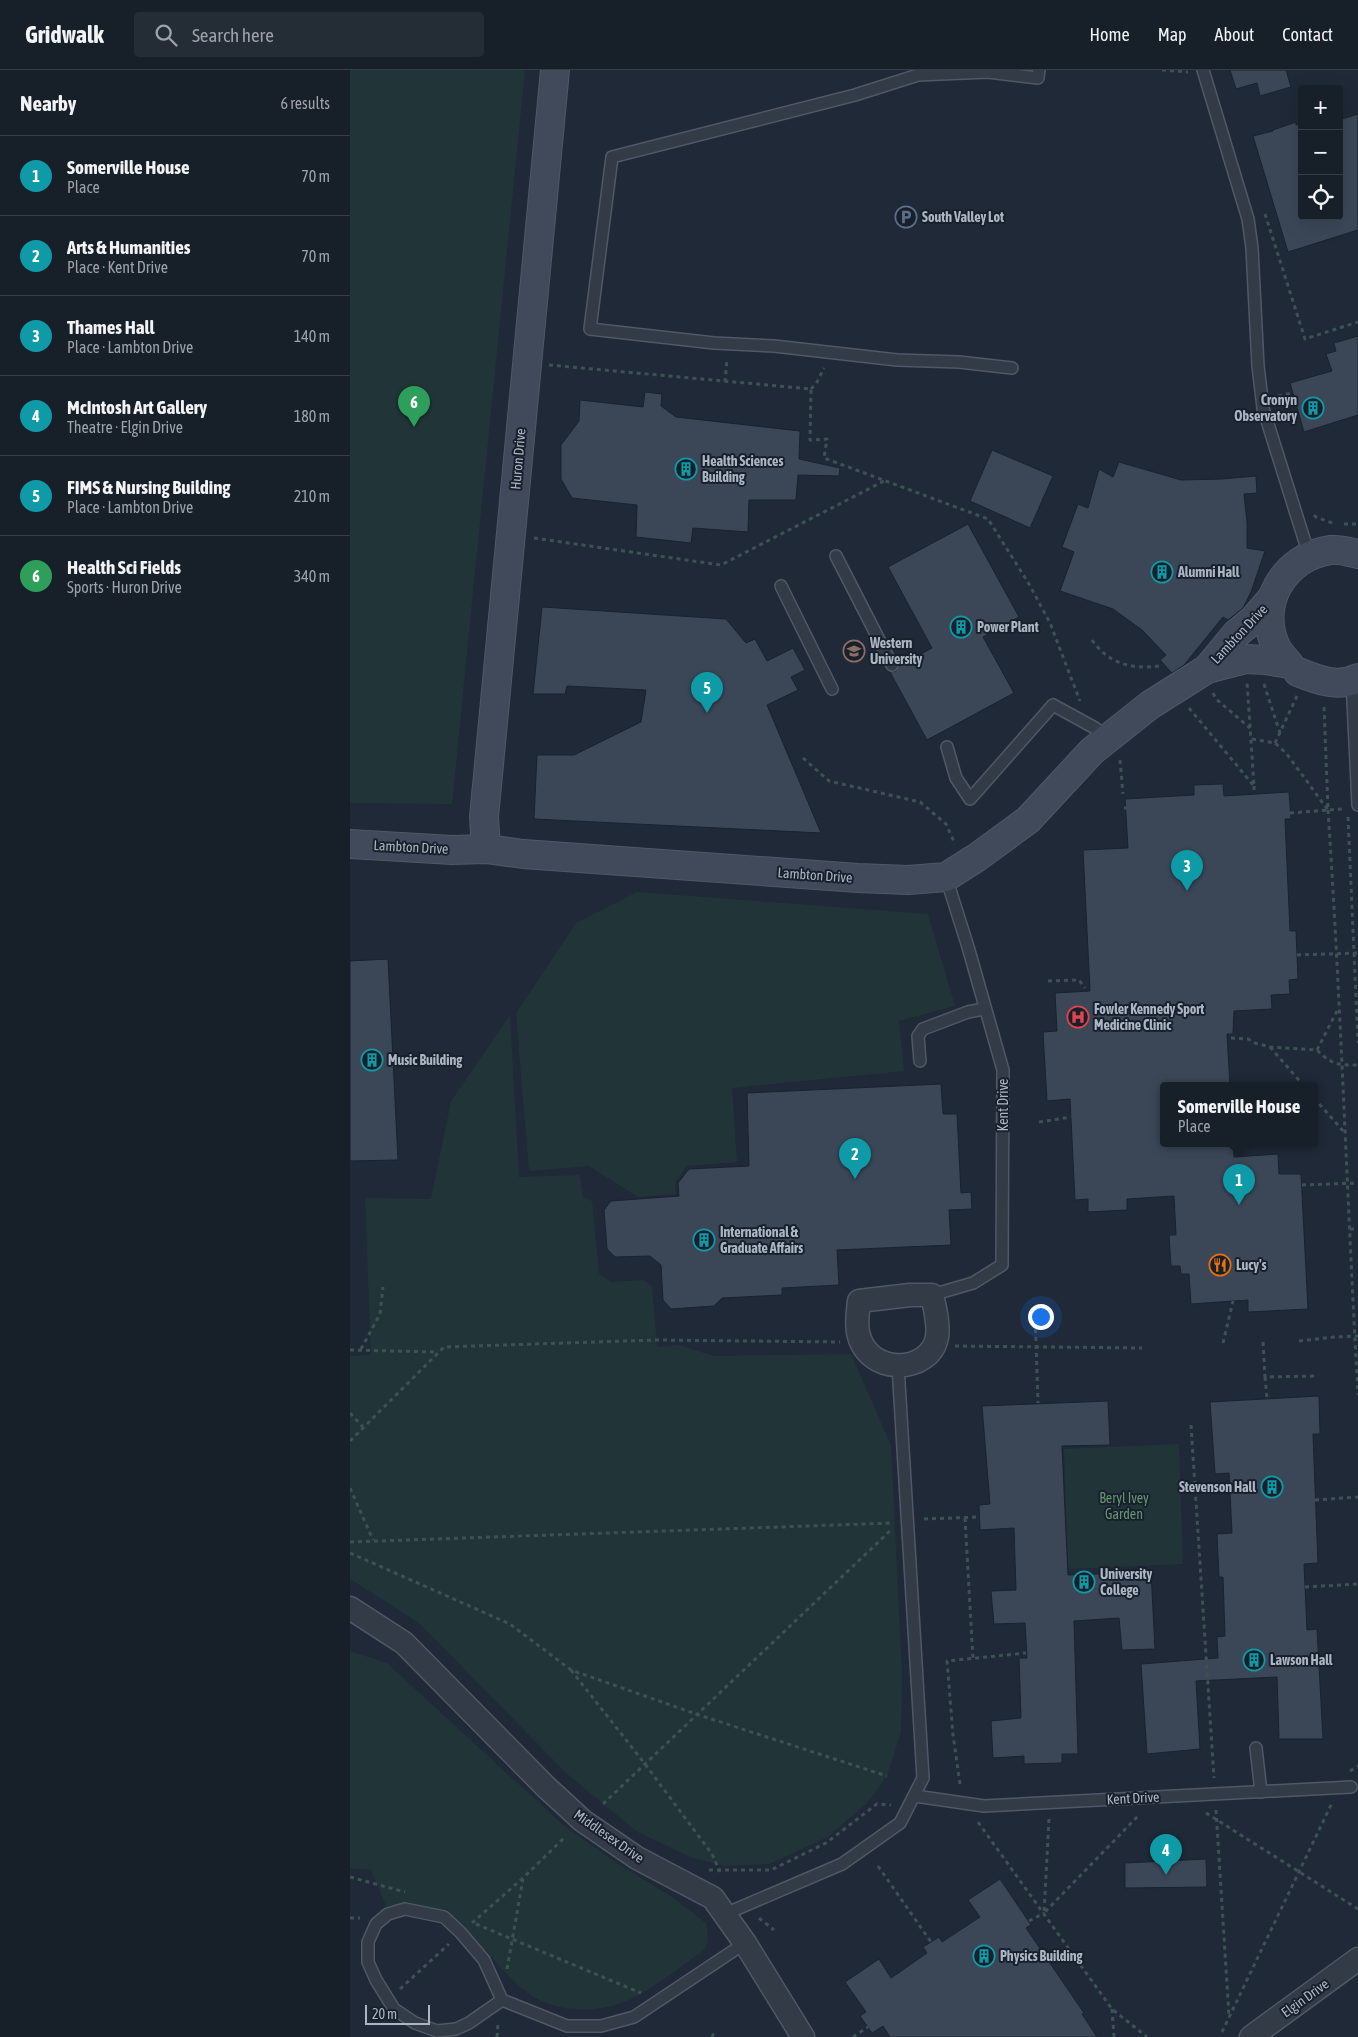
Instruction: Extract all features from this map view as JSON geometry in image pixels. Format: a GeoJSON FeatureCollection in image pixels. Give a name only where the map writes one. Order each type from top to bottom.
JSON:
{"type":"FeatureCollection","features":[{"type":"Feature","properties":{"kind":"street","name":"Huron Drive"},"geometry":{"type":"LineString","coordinates":[[486,849],[484,817],[555,70]]}},
{"type":"Feature","properties":{"kind":"street"},"geometry":{"type":"LineString","coordinates":[[1295,677],[1277,648],[1269,621],[1271,599],[1282,576],[1292,566],[1309,555],[1332,550],[1358,554]]}},
{"type":"Feature","properties":{"kind":"street","name":"Lambton Drive"},"geometry":{"type":"LineString","coordinates":[[1212,686],[1236,634],[1254,619],[1271,599]]}},
{"type":"Feature","properties":{"kind":"street","name":"Lambton Drive"},"geometry":{"type":"LineString","coordinates":[[350,844],[452,850],[486,849],[523,854],[908,880],[955,871],[1028,820],[1092,751],[1113,746],[1150,705],[1212,686],[1246,659],[1265,660],[1295,677],[1325,682],[1356,682]]}},
{"type":"Feature","properties":{"kind":"street"},"geometry":{"type":"LineString","coordinates":[[862,1343],[875,1359],[883,1363],[898,1366],[921,1359],[937,1339],[937,1321],[932,1295]]}},
{"type":"Feature","properties":{"kind":"street","name":"Kent Drive"},"geometry":{"type":"LineString","coordinates":[[862,1343],[858,1332],[859,1300],[932,1295]]}},
{"type":"Feature","properties":{"kind":"street","name":"Middlesex Drive"},"geometry":{"type":"LineString","coordinates":[[350,1608],[404,1643],[546,1787],[583,1821],[637,1858],[735,1910],[746,1943],[803,2037]]}},
{"type":"Feature","properties":{"kind":"street","name":"Elgin Drive"},"geometry":{"type":"LineString","coordinates":[[1260,2035],[1358,1960]]}},
{"type":"Feature","properties":{"kind":"lane"},"geometry":{"type":"LineString","coordinates":[[1012,368],[830,353],[774,346],[728,344],[590,329],[612,157],[855,95],[918,75],[988,71],[1038,78],[1039,70]]}},
{"type":"Feature","properties":{"kind":"lane"},"geometry":{"type":"LineString","coordinates":[[1203,72],[1248,219],[1252,248],[1258,366],[1263,408],[1309,555]]}},
{"type":"Feature","properties":{"kind":"lane"},"geometry":{"type":"LineString","coordinates":[[836,556],[892,665]]}},
{"type":"Feature","properties":{"kind":"lane"},"geometry":{"type":"LineString","coordinates":[[781,586],[832,689]]}},
{"type":"Feature","properties":{"kind":"lane"},"geometry":{"type":"LineString","coordinates":[[1353,807],[1356,682]]}},
{"type":"Feature","properties":{"kind":"lane"},"geometry":{"type":"LineString","coordinates":[[947,747],[956,778],[970,799],[1053,705],[1095,728],[1113,746]]}},
{"type":"Feature","properties":{"kind":"lane","name":"Kent Drive"},"geometry":{"type":"LineString","coordinates":[[932,1295],[973,1283],[1002,1265],[1003,1070],[984,1009],[968,946],[955,871]]}},
{"type":"Feature","properties":{"kind":"lane"},"geometry":{"type":"LineString","coordinates":[[920,1061],[918,1036],[923,1029],[968,1012],[984,1009]]}},
{"type":"Feature","properties":{"kind":"lane"},"geometry":{"type":"LineString","coordinates":[[735,1910],[842,1864],[900,1823],[923,1778],[898,1366]]}},
{"type":"Feature","properties":{"kind":"lane"},"geometry":{"type":"LineString","coordinates":[[1256,1748],[1261,1792]]}},
{"type":"Feature","properties":{"kind":"lane","name":"Kent Drive"},"geometry":{"type":"LineString","coordinates":[[915,1796],[984,1806],[1351,1787]]}},
{"type":"Feature","properties":{"kind":"lane"},"geometry":{"type":"LineString","coordinates":[[502,2000],[469,2023],[456,2029],[437,2031],[415,2023],[394,2009],[376,1980],[368,1962],[368,1942],[376,1924],[388,1914],[405,1909],[444,1917],[461,1933],[484,1960],[502,2000],[567,2026],[601,2026],[634,2017],[746,1943]]}},
{"type":"Feature","properties":{"kind":"path"},"geometry":{"type":"LineString","coordinates":[[1162,70],[1203,72]]}},
{"type":"Feature","properties":{"kind":"path"},"geometry":{"type":"LineString","coordinates":[[1264,211],[1305,339],[1358,322]]}},
{"type":"Feature","properties":{"kind":"path"},"geometry":{"type":"LineString","coordinates":[[725,382],[728,344]]}},
{"type":"Feature","properties":{"kind":"path"},"geometry":{"type":"LineString","coordinates":[[830,353],[816,384],[811,389],[810,440],[827,439],[824,458],[988,519],[1029,584],[1050,622],[1081,705]]}},
{"type":"Feature","properties":{"kind":"path"},"geometry":{"type":"LineString","coordinates":[[545,365],[811,389]]}},
{"type":"Feature","properties":{"kind":"path"},"geometry":{"type":"LineString","coordinates":[[529,537],[721,565],[884,481]]}},
{"type":"Feature","properties":{"kind":"path"},"geometry":{"type":"LineString","coordinates":[[1092,640],[1099,651],[1117,662],[1140,669],[1159,666],[1163,673]]}},
{"type":"Feature","properties":{"kind":"path"},"geometry":{"type":"LineString","coordinates":[[1247,676],[1254,794]]}},
{"type":"Feature","properties":{"kind":"path"},"geometry":{"type":"LineString","coordinates":[[1275,743],[1280,733],[1295,677]]}},
{"type":"Feature","properties":{"kind":"path"},"geometry":{"type":"LineString","coordinates":[[1263,681],[1280,733]]}},
{"type":"Feature","properties":{"kind":"path"},"geometry":{"type":"LineString","coordinates":[[1212,686],[1216,699],[1251,728]]}},
{"type":"Feature","properties":{"kind":"path"},"geometry":{"type":"LineString","coordinates":[[1324,700],[1328,810],[1338,954],[1358,1395]]}},
{"type":"Feature","properties":{"kind":"path"},"geometry":{"type":"LineString","coordinates":[[1194,702],[1188,705],[1254,786]]}},
{"type":"Feature","properties":{"kind":"path"},"geometry":{"type":"LineString","coordinates":[[1252,739],[1275,743],[1286,754],[1328,810]]}},
{"type":"Feature","properties":{"kind":"path"},"geometry":{"type":"LineString","coordinates":[[1113,746],[1123,794]]}},
{"type":"Feature","properties":{"kind":"path"},"geometry":{"type":"LineString","coordinates":[[803,758],[829,781],[920,802],[946,824],[955,871]]}},
{"type":"Feature","properties":{"kind":"path"},"geometry":{"type":"LineString","coordinates":[[1290,812],[1353,807],[1358,1043]]}},
{"type":"Feature","properties":{"kind":"path"},"geometry":{"type":"LineString","coordinates":[[1297,955],[1356,952]]}},
{"type":"Feature","properties":{"kind":"path"},"geometry":{"type":"LineString","coordinates":[[1048,982],[1079,980],[1085,988]]}},
{"type":"Feature","properties":{"kind":"path"},"geometry":{"type":"LineString","coordinates":[[1317,1050],[1339,1008]]}},
{"type":"Feature","properties":{"kind":"path"},"geometry":{"type":"LineString","coordinates":[[1230,1038],[1248,1039],[1255,1043],[1270,1046],[1317,1050],[1327,1061],[1343,1065],[1358,1065]]}},
{"type":"Feature","properties":{"kind":"path"},"geometry":{"type":"LineString","coordinates":[[1270,1046],[1301,1082]]}},
{"type":"Feature","properties":{"kind":"path"},"geometry":{"type":"LineString","coordinates":[[1318,1103],[1345,1134]]}},
{"type":"Feature","properties":{"kind":"path"},"geometry":{"type":"LineString","coordinates":[[1040,1122],[1070,1117]]}},
{"type":"Feature","properties":{"kind":"path"},"geometry":{"type":"LineString","coordinates":[[1302,1185],[1358,1183]]}},
{"type":"Feature","properties":{"kind":"path"},"geometry":{"type":"LineString","coordinates":[[1350,1229],[1358,1229]]}},
{"type":"Feature","properties":{"kind":"path"},"geometry":{"type":"LineString","coordinates":[[361,1349],[380,1314],[383,1287]]}},
{"type":"Feature","properties":{"kind":"path"},"geometry":{"type":"LineString","coordinates":[[1223,1343],[1233,1301]]}},
{"type":"Feature","properties":{"kind":"path"},"geometry":{"type":"LineString","coordinates":[[1035,1313],[1038,1403]]}},
{"type":"Feature","properties":{"kind":"path"},"geometry":{"type":"LineString","coordinates":[[1299,1341],[1334,1337],[1356,1337]]}},
{"type":"Feature","properties":{"kind":"path"},"geometry":{"type":"LineString","coordinates":[[350,1441],[444,1347],[656,1340],[862,1343]]}},
{"type":"Feature","properties":{"kind":"path"},"geometry":{"type":"LineString","coordinates":[[1263,1342],[1267,1398]]}},
{"type":"Feature","properties":{"kind":"path"},"geometry":{"type":"LineString","coordinates":[[933,1346],[1142,1348]]}},
{"type":"Feature","properties":{"kind":"path"},"geometry":{"type":"LineString","coordinates":[[350,1350],[439,1352]]}},
{"type":"Feature","properties":{"kind":"path"},"geometry":{"type":"LineString","coordinates":[[1265,1377],[1317,1376]]}},
{"type":"Feature","properties":{"kind":"path"},"geometry":{"type":"LineString","coordinates":[[350,1413],[363,1428]]}},
{"type":"Feature","properties":{"kind":"path"},"geometry":{"type":"LineString","coordinates":[[1191,1425],[1214,1780],[1223,1779]]}},
{"type":"Feature","properties":{"kind":"path"},"geometry":{"type":"LineString","coordinates":[[350,1488],[373,1540]]}},
{"type":"Feature","properties":{"kind":"path"},"geometry":{"type":"LineString","coordinates":[[1316,1500],[1358,1497]]}},
{"type":"Feature","properties":{"kind":"path"},"geometry":{"type":"LineString","coordinates":[[929,1518],[979,1517]]}},
{"type":"Feature","properties":{"kind":"path"},"geometry":{"type":"LineString","coordinates":[[965,1518],[973,1659]]}},
{"type":"Feature","properties":{"kind":"path"},"geometry":{"type":"LineString","coordinates":[[350,1542],[898,1523],[603,1804]]}},
{"type":"Feature","properties":{"kind":"path"},"geometry":{"type":"LineString","coordinates":[[350,1553],[510,1624],[571,1670],[645,1764],[712,1854],[721,1876]]}},
{"type":"Feature","properties":{"kind":"path"},"geometry":{"type":"LineString","coordinates":[[1305,1587],[1358,1584]]}},
{"type":"Feature","properties":{"kind":"path"},"geometry":{"type":"LineString","coordinates":[[960,1784],[953,1735],[947,1661],[1026,1653]]}},
{"type":"Feature","properties":{"kind":"path"},"geometry":{"type":"LineString","coordinates":[[571,1670],[887,1776]]}},
{"type":"Feature","properties":{"kind":"path"},"geometry":{"type":"LineString","coordinates":[[1345,1774],[1358,1766]]}},
{"type":"Feature","properties":{"kind":"path"},"geometry":{"type":"LineString","coordinates":[[1215,1794],[1229,2016]]}},
{"type":"Feature","properties":{"kind":"path"},"geometry":{"type":"LineString","coordinates":[[1222,2032],[1333,1801],[1324,1801]]}},
{"type":"Feature","properties":{"kind":"path"},"geometry":{"type":"LineString","coordinates":[[702,1868],[711,1871],[772,1870],[826,1843],[877,1804],[909,1807]]}},
{"type":"Feature","properties":{"kind":"path"},"geometry":{"type":"LineString","coordinates":[[1206,1813],[1358,1909]]}},
{"type":"Feature","properties":{"kind":"path"},"geometry":{"type":"LineString","coordinates":[[1029,1921],[1044,1913],[1140,1814]]}},
{"type":"Feature","properties":{"kind":"path"},"geometry":{"type":"LineString","coordinates":[[1044,1913],[1049,1819]]}},
{"type":"Feature","properties":{"kind":"path"},"geometry":{"type":"LineString","coordinates":[[977,1821],[1112,2009],[1147,2037]]}},
{"type":"Feature","properties":{"kind":"path"},"geometry":{"type":"LineString","coordinates":[[388,2000],[523,1878],[573,1829]]}},
{"type":"Feature","properties":{"kind":"path"},"geometry":{"type":"LineString","coordinates":[[878,1866],[931,1942]]}},
{"type":"Feature","properties":{"kind":"path"},"geometry":{"type":"LineString","coordinates":[[507,1971],[523,1878]]}},
{"type":"Feature","properties":{"kind":"path"},"geometry":{"type":"LineString","coordinates":[[735,1910],[774,1930]]}},
{"type":"Feature","properties":{"kind":"path"},"geometry":{"type":"LineString","coordinates":[[472,1923],[659,2000]]}},
{"type":"Feature","properties":{"kind":"path"},"geometry":{"type":"LineString","coordinates":[[1112,2009],[1114,2037]]}},
{"type":"Feature","properties":{"kind":"path"},"geometry":{"type":"LineString","coordinates":[[497,2037],[499,2018]]}},
{"type":"Feature","properties":{"kind":"path"},"geometry":{"type":"LineString","coordinates":[[853,2037],[868,2027]]}},
{"type":"Feature","properties":{"kind":"path"},"geometry":{"type":"LineString","coordinates":[[712,2037],[715,2030]]}},
{"type":"Feature","properties":{"kind":"green space"},"geometry":{"type":"Polygon","coordinates":[[[350,70],[525,70],[452,804],[350,803],[350,70]]]}},
{"type":"Feature","properties":{"kind":"green space"},"geometry":{"type":"Polygon","coordinates":[[[637,892],[928,914],[955,1006],[899,1021],[904,1071],[732,1088],[737,1162],[687,1166],[675,1182],[676,1194],[638,1197],[589,1166],[529,1171],[516,1013],[576,923],[637,892]]]}},
{"type":"Feature","properties":{"kind":"green space"},"geometry":{"type":"Polygon","coordinates":[[[510,1015],[519,1177],[580,1175],[583,1197],[592,1201],[599,1273],[611,1282],[643,1280],[652,1286],[657,1347],[679,1345],[714,1356],[851,1354],[891,1445],[902,1673],[901,1732],[887,1776],[869,1801],[828,1837],[769,1864],[725,1866],[690,1857],[636,1831],[566,1773],[419,1623],[350,1579],[350,1356],[371,1355],[365,1198],[431,1199],[451,1101],[510,1015]]]}},
{"type":"Feature","properties":{"kind":"green space","name":"Beryl Ivey Garden"},"geometry":{"type":"Polygon","coordinates":[[[1179,1444],[1183,1564],[1068,1569],[1064,1449],[1179,1444]]]}},
{"type":"Feature","properties":{"kind":"green space"},"geometry":{"type":"Polygon","coordinates":[[[350,1651],[387,1663],[562,1824],[615,1862],[672,1897],[707,1924],[708,1942],[703,1951],[651,1988],[626,2001],[597,2009],[574,2009],[542,2001],[529,1994],[507,1975],[465,1928],[450,1916],[425,1907],[386,1906],[371,1870],[350,1868],[350,1651]]]}},
{"type":"Feature","properties":{"kind":"building"},"geometry":{"type":"Polygon","coordinates":[[[1230,70],[1286,70],[1291,87],[1260,96],[1257,83],[1236,89],[1230,70]]]}},
{"type":"Feature","properties":{"kind":"building"},"geometry":{"type":"Polygon","coordinates":[[[1358,114],[1358,230],[1288,252],[1253,136],[1296,122],[1296,125],[1298,124],[1298,220],[1343,220],[1343,119],[1358,114]]]}},
{"type":"Feature","properties":{"kind":"building"},"geometry":{"type":"Polygon","coordinates":[[[1358,336],[1358,415],[1304,432],[1290,383],[1332,371],[1326,354],[1336,351],[1334,343],[1358,336]]]}},
{"type":"Feature","properties":{"kind":"building","name":"Health Sciences Building"},"geometry":{"type":"Polygon","coordinates":[[[645,392],[662,394],[661,406],[676,417],[800,431],[799,459],[840,468],[839,476],[798,475],[796,500],[749,500],[748,532],[693,528],[691,543],[636,537],[637,505],[572,498],[561,479],[561,445],[579,421],[580,400],[643,407],[645,392]]]}},
{"type":"Feature","properties":{"kind":"building"},"geometry":{"type":"Polygon","coordinates":[[[992,450],[1053,476],[1030,528],[970,501],[992,450]]]}},
{"type":"Feature","properties":{"kind":"building","name":"Alumni Hall"},"geometry":{"type":"Polygon","coordinates":[[[1119,462],[1181,480],[1256,476],[1257,493],[1244,494],[1247,548],[1265,551],[1251,592],[1243,608],[1228,620],[1223,617],[1184,665],[1172,673],[1160,660],[1166,655],[1142,630],[1113,609],[1060,591],[1074,552],[1062,547],[1078,504],[1088,508],[1099,469],[1113,477],[1119,462]]]}},
{"type":"Feature","properties":{"kind":"building","name":"Power Plant"},"geometry":{"type":"Polygon","coordinates":[[[968,524],[1019,617],[983,637],[1014,693],[927,740],[890,672],[896,671],[899,666],[932,648],[888,567],[968,524]]]}},
{"type":"Feature","properties":{"kind":"building"},"geometry":{"type":"Polygon","coordinates":[[[542,607],[726,619],[746,643],[755,639],[767,661],[793,648],[805,670],[791,677],[798,690],[767,705],[821,833],[534,819],[537,755],[574,755],[641,722],[646,690],[567,686],[565,694],[533,694],[542,607]]]}},
{"type":"Feature","properties":{"kind":"building"},"geometry":{"type":"Polygon","coordinates":[[[1223,784],[1224,796],[1289,792],[1291,819],[1285,819],[1290,931],[1296,931],[1298,979],[1289,980],[1290,994],[1271,995],[1272,1009],[1234,1011],[1233,1034],[1227,1034],[1230,1082],[1160,1082],[1160,1147],[1233,1147],[1234,1157],[1278,1154],[1279,1174],[1301,1174],[1308,1309],[1248,1312],[1248,1300],[1191,1304],[1189,1274],[1181,1274],[1180,1266],[1171,1266],[1169,1235],[1176,1235],[1174,1196],[1127,1199],[1127,1210],[1088,1212],[1088,1199],[1075,1200],[1070,1099],[1047,1101],[1043,1032],[1057,1031],[1055,993],[1090,991],[1083,850],[1128,848],[1125,799],[1194,795],[1194,785],[1223,784]]]}},
{"type":"Feature","properties":{"kind":"building","name":"Music Building"},"geometry":{"type":"Polygon","coordinates":[[[388,959],[398,1160],[350,1161],[350,961],[388,959]]]}},
{"type":"Feature","properties":{"kind":"building"},"geometry":{"type":"Polygon","coordinates":[[[941,1084],[943,1114],[957,1114],[961,1193],[971,1192],[972,1209],[949,1210],[951,1245],[837,1250],[839,1285],[782,1288],[782,1295],[722,1298],[714,1306],[671,1309],[663,1300],[661,1265],[650,1256],[615,1257],[607,1249],[604,1210],[611,1201],[679,1196],[678,1183],[689,1169],[749,1166],[747,1093],[941,1084]]]}},
{"type":"Feature","properties":{"kind":"building"},"geometry":{"type":"Polygon","coordinates":[[[1319,1396],[1320,1434],[1313,1434],[1318,1563],[1304,1564],[1307,1630],[1317,1629],[1323,1739],[1279,1739],[1277,1677],[1196,1681],[1200,1749],[1147,1754],[1141,1664],[1218,1658],[1217,1637],[1225,1636],[1223,1577],[1219,1577],[1217,1534],[1232,1533],[1229,1473],[1215,1474],[1210,1402],[1319,1396]]]}},
{"type":"Feature","properties":{"kind":"building","name":"University College"},"geometry":{"type":"Polygon","coordinates":[[[1108,1401],[1110,1445],[1062,1446],[1068,1575],[1151,1572],[1155,1649],[1122,1650],[1119,1618],[1074,1621],[1078,1754],[1062,1754],[1062,1763],[1024,1764],[1024,1756],[993,1758],[991,1721],[1021,1718],[1019,1658],[1027,1658],[1025,1623],[994,1624],[991,1591],[1016,1590],[1014,1528],[980,1530],[979,1505],[990,1504],[982,1406],[1108,1401]]]}},
{"type":"Feature","properties":{"kind":"building"},"geometry":{"type":"Polygon","coordinates":[[[1206,1859],[1207,1887],[1125,1888],[1125,1863],[1206,1859]]]}},
{"type":"Feature","properties":{"kind":"building","name":"Physics Building"},"geometry":{"type":"Polygon","coordinates":[[[1000,1879],[1031,1925],[1026,1928],[1084,2013],[1082,2014],[1097,2037],[890,2037],[883,2026],[872,2033],[860,2016],[866,2012],[845,1982],[879,1959],[891,1978],[927,1953],[923,1947],[939,1937],[942,1942],[980,1917],[968,1900],[1000,1879]]]}},
{"type":"Feature","properties":{"kind":"place","name":"South Valley Lot"},"geometry":{"type":"Point","coordinates":[906,217]}},
{"type":"Feature","properties":{"kind":"place","name":"Cronyn Observatory"},"geometry":{"type":"Point","coordinates":[1313,408]}},
{"type":"Feature","properties":{"kind":"place","name":"Health Sci Fields"},"geometry":{"type":"Point","coordinates":[414,427]}},
{"type":"Feature","properties":{"kind":"place","name":"Health Sciences Building"},"geometry":{"type":"Point","coordinates":[686,469]}},
{"type":"Feature","properties":{"kind":"place","name":"Alumni Hall"},"geometry":{"type":"Point","coordinates":[1162,572]}},
{"type":"Feature","properties":{"kind":"place","name":"Power Plant"},"geometry":{"type":"Point","coordinates":[961,627]}},
{"type":"Feature","properties":{"kind":"place","name":"Western University"},"geometry":{"type":"Point","coordinates":[854,651]}},
{"type":"Feature","properties":{"kind":"place","name":"FIMS & Nursing Building"},"geometry":{"type":"Point","coordinates":[707,713]}},
{"type":"Feature","properties":{"kind":"place","name":"Thames Hall"},"geometry":{"type":"Point","coordinates":[1187,891]}},
{"type":"Feature","properties":{"kind":"place","name":"Fowler Kennedy Sport Medicine Clinic"},"geometry":{"type":"Point","coordinates":[1078,1017]}},
{"type":"Feature","properties":{"kind":"place","name":"Music Building"},"geometry":{"type":"Point","coordinates":[372,1060]}},
{"type":"Feature","properties":{"kind":"place","name":"Arts & Humanities"},"geometry":{"type":"Point","coordinates":[855,1179]}},
{"type":"Feature","properties":{"kind":"place","name":"Somerville House"},"geometry":{"type":"Point","coordinates":[1239,1205]}},
{"type":"Feature","properties":{"kind":"place","name":"International & Graduate Affairs"},"geometry":{"type":"Point","coordinates":[704,1240]}},
{"type":"Feature","properties":{"kind":"place","name":"Lucy's"},"geometry":{"type":"Point","coordinates":[1220,1265]}},
{"type":"Feature","properties":{"kind":"place","name":"Stevenson Hall"},"geometry":{"type":"Point","coordinates":[1272,1487]}},
{"type":"Feature","properties":{"kind":"place","name":"University College"},"geometry":{"type":"Point","coordinates":[1084,1582]}},
{"type":"Feature","properties":{"kind":"place","name":"Lawson Hall"},"geometry":{"type":"Point","coordinates":[1254,1660]}},
{"type":"Feature","properties":{"kind":"place","name":"McIntosh Art Gallery"},"geometry":{"type":"Point","coordinates":[1166,1875]}},
{"type":"Feature","properties":{"kind":"place","name":"Physics Building"},"geometry":{"type":"Point","coordinates":[984,1956]}}]}
